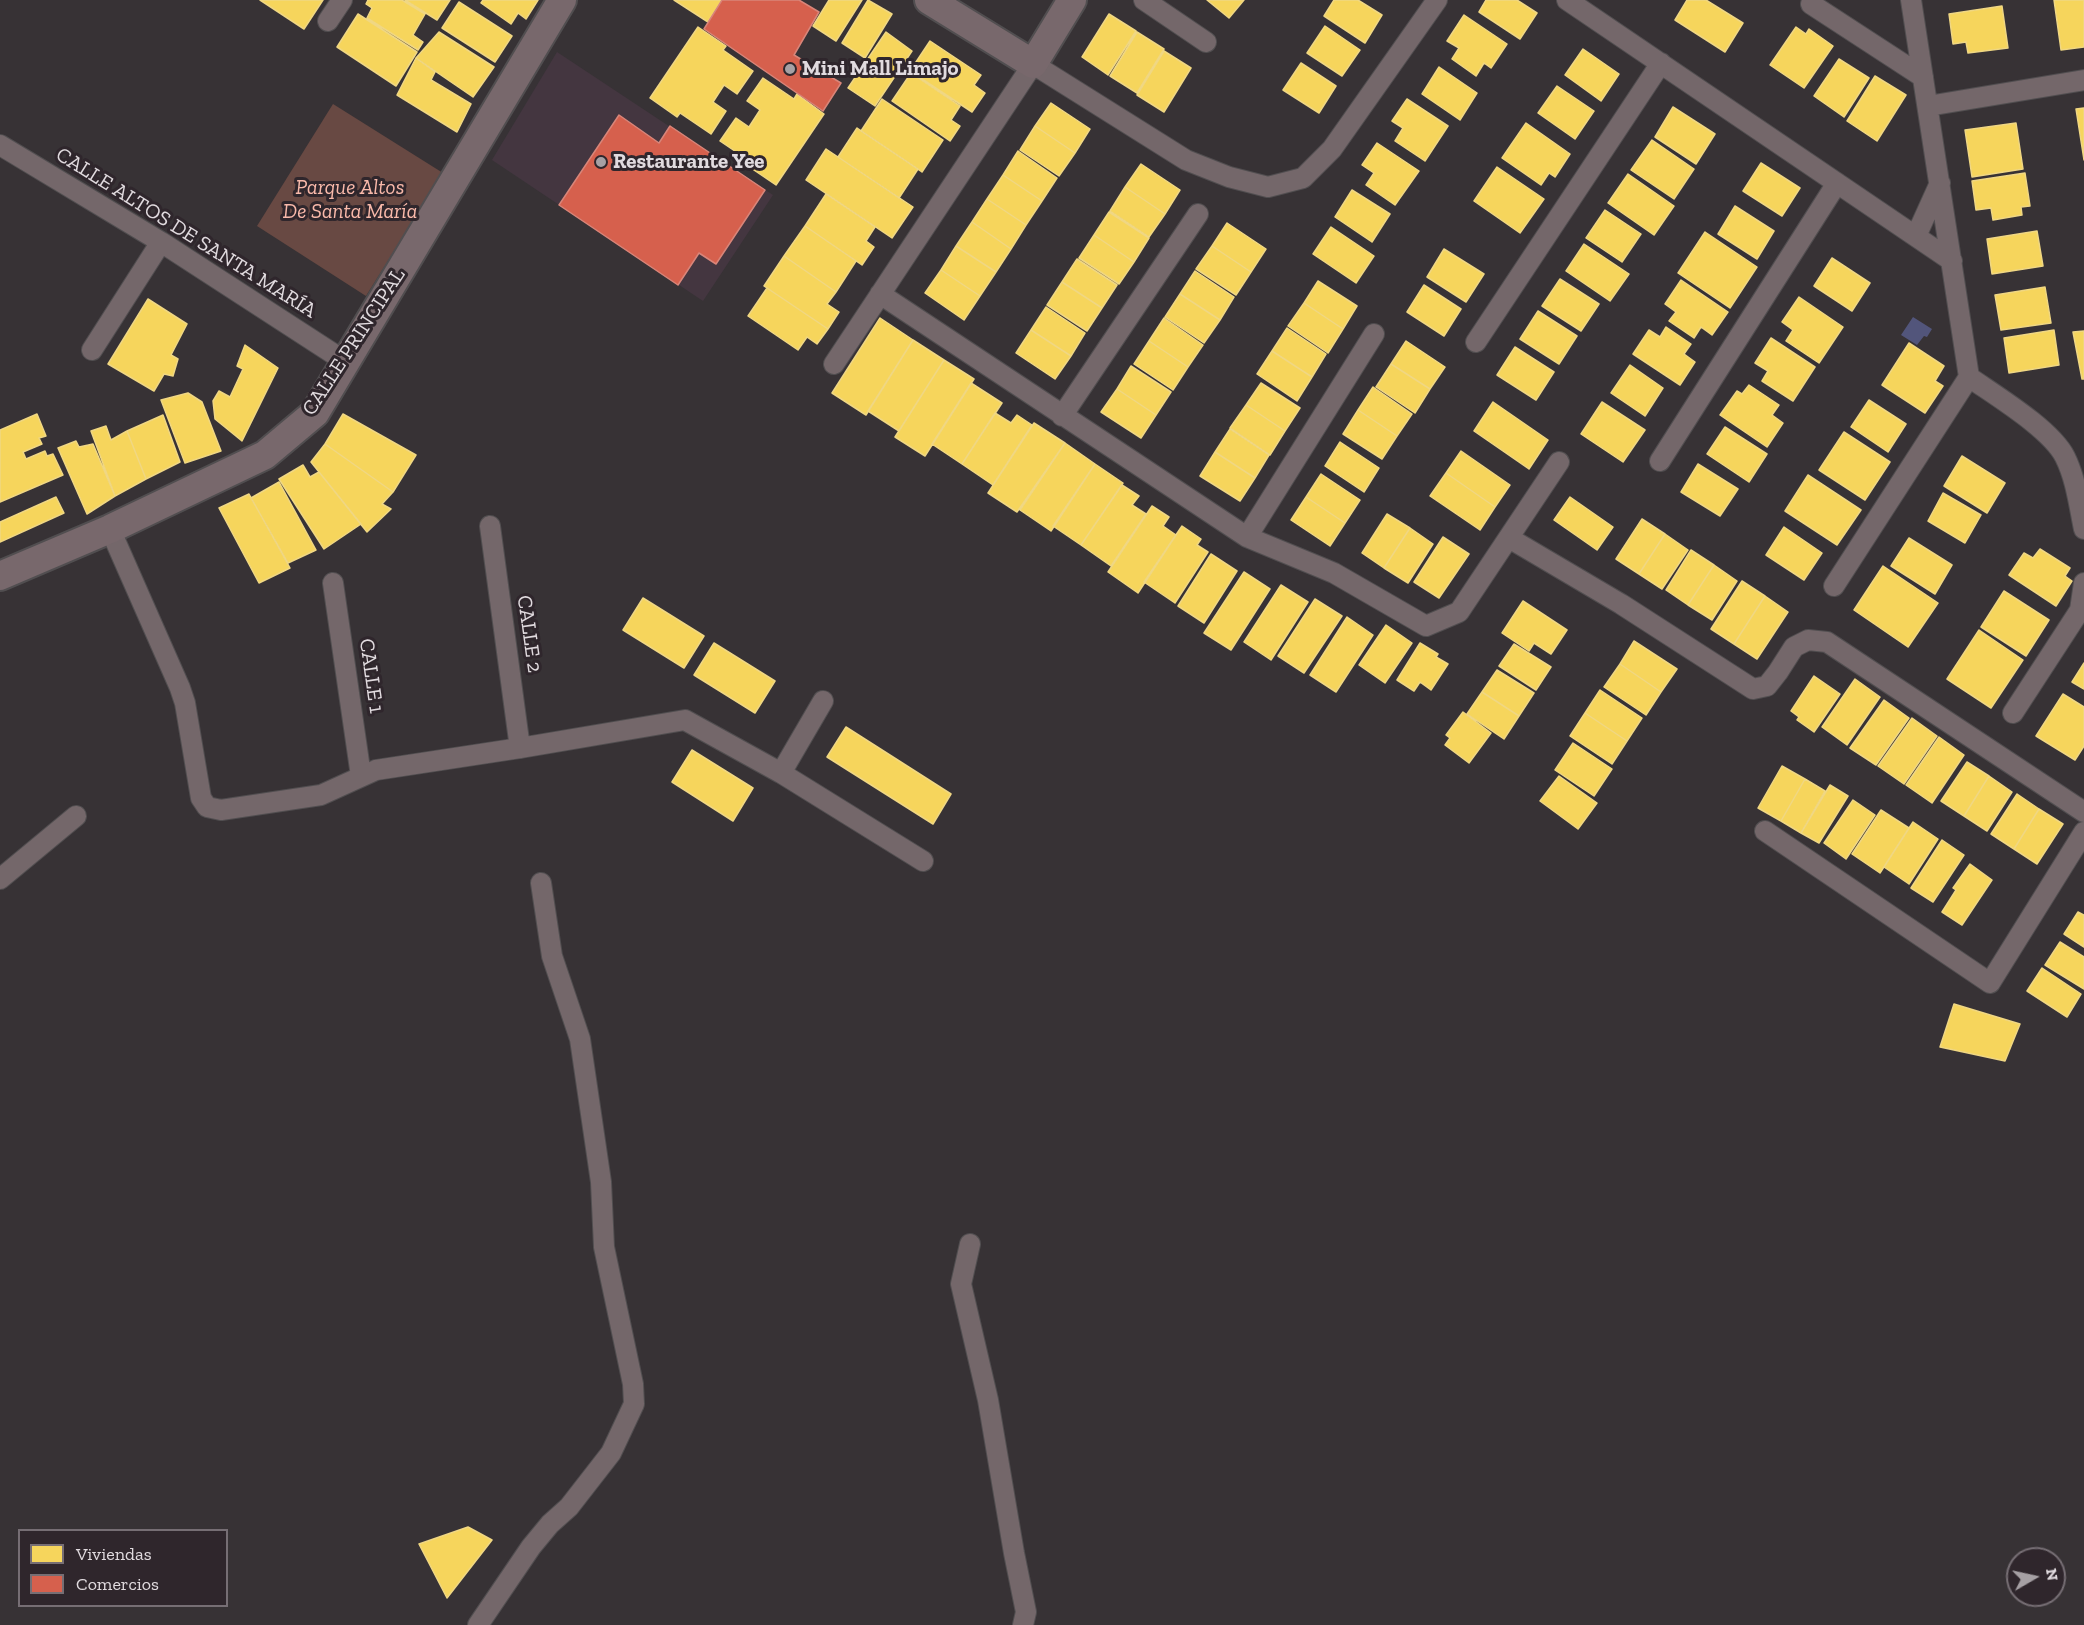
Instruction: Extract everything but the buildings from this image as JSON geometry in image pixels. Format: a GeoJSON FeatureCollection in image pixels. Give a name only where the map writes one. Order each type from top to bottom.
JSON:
{"type":"FeatureCollection","features":[{"type":"Feature","properties":{"kind":"street"},"geometry":{"type":"LineString","coordinates":[[328,21],[342,0]]}},
{"type":"Feature","properties":{"kind":"street","name":"CALLE PRINCIPAL"},"geometry":{"type":"LineString","coordinates":[[0,576],[110,529],[265,455],[315,413],[562,0]]}},
{"type":"Feature","properties":{"kind":"street"},"geometry":{"type":"LineString","coordinates":[[929,0],[1185,160],[1229,177],[1268,187],[1303,178],[1332,149],[1437,0]]}},
{"type":"Feature","properties":{"kind":"street"},"geometry":{"type":"LineString","coordinates":[[834,364],[1033,64],[1072,0]]}},
{"type":"Feature","properties":{"kind":"street"},"geometry":{"type":"LineString","coordinates":[[1144,0],[1206,42]]}},
{"type":"Feature","properties":{"kind":"street"},"geometry":{"type":"LineString","coordinates":[[1568,0],[1952,261]]}},
{"type":"Feature","properties":{"kind":"street"},"geometry":{"type":"LineString","coordinates":[[1834,586],[1969,377],[1911,0]]}},
{"type":"Feature","properties":{"kind":"street"},"geometry":{"type":"LineString","coordinates":[[1811,4],[1923,77]]}},
{"type":"Feature","properties":{"kind":"street"},"geometry":{"type":"LineString","coordinates":[[1476,342],[1661,63]]}},
{"type":"Feature","properties":{"kind":"street"},"geometry":{"type":"LineString","coordinates":[[1928,106],[2084,80]]}},
{"type":"Feature","properties":{"kind":"street","name":"CALLE ALTOS DE SANTA MARÍA"},"geometry":{"type":"LineString","coordinates":[[0,145],[161,242],[346,362]]}},
{"type":"Feature","properties":{"kind":"street"},"geometry":{"type":"LineString","coordinates":[[1660,461],[1837,183]]}},
{"type":"Feature","properties":{"kind":"street"},"geometry":{"type":"LineString","coordinates":[[1916,237],[1940,183]]}},
{"type":"Feature","properties":{"kind":"street"},"geometry":{"type":"LineString","coordinates":[[1062,416],[1198,214]]}},
{"type":"Feature","properties":{"kind":"street"},"geometry":{"type":"LineString","coordinates":[[92,350],[161,242]]}},
{"type":"Feature","properties":{"kind":"street"},"geometry":{"type":"LineString","coordinates":[[880,294],[1247,537],[1334,573],[1426,626],[1459,612],[1559,462]]}},
{"type":"Feature","properties":{"kind":"street"},"geometry":{"type":"LineString","coordinates":[[1247,537],[1374,334]]}},
{"type":"Feature","properties":{"kind":"street"},"geometry":{"type":"LineString","coordinates":[[1969,377],[2046,433],[2064,456],[2076,490],[2084,529]]}},
{"type":"Feature","properties":{"kind":"street","name":"CALLE 2"},"geometry":{"type":"LineString","coordinates":[[490,526],[520,748]]}},
{"type":"Feature","properties":{"kind":"street"},"geometry":{"type":"LineString","coordinates":[[110,529],[180,688],[185,703],[201,798],[207,807],[221,810],[321,795],[376,770],[685,720],[781,773],[923,861]]}},
{"type":"Feature","properties":{"kind":"street"},"geometry":{"type":"LineString","coordinates":[[1509,538],[1621,604],[1753,689],[1767,686],[1794,647],[1808,640],[1827,642],[2084,812]]}},
{"type":"Feature","properties":{"kind":"street","name":"CALLE 1"},"geometry":{"type":"LineString","coordinates":[[333,583],[361,776]]}},
{"type":"Feature","properties":{"kind":"street"},"geometry":{"type":"LineString","coordinates":[[2013,713],[2080,610],[2084,583]]}},
{"type":"Feature","properties":{"kind":"street"},"geometry":{"type":"LineString","coordinates":[[781,773],[823,701]]}},
{"type":"Feature","properties":{"kind":"street"},"geometry":{"type":"LineString","coordinates":[[0,879],[76,816]]}},
{"type":"Feature","properties":{"kind":"street"},"geometry":{"type":"LineString","coordinates":[[1765,831],[1990,983],[2084,832]]}},
{"type":"Feature","properties":{"kind":"street"},"geometry":{"type":"LineString","coordinates":[[478,1625],[531,1547],[550,1524],[569,1507],[611,1453],[634,1404],[631,1375],[604,1247],[601,1182],[580,1039],[552,956],[541,883]]}},
{"type":"Feature","properties":{"kind":"street"},"geometry":{"type":"LineString","coordinates":[[970,1244],[961,1284],[988,1400],[1026,1612],[1023,1625]]}},
{"type":"Feature","properties":{"kind":"shaded area"},"geometry":{"type":"Polygon","coordinates":[[[557,52],[773,195],[703,301],[492,160],[557,52]]]}},
{"type":"Feature","properties":{"kind":"green space","name":"Parque Altos De Santa María"},"geometry":{"type":"Polygon","coordinates":[[[333,104],[443,173],[366,296],[257,226],[333,104]]]}},
{"type":"Feature","properties":{"kind":"water"},"geometry":{"type":"Polygon","coordinates":[[[1913,317],[1932,329],[1927,337],[1924,336],[1917,345],[1901,335],[1913,317]]]}},
{"type":"Feature","properties":{"kind":"place","name":"Mini Mall Limajo"},"geometry":{"type":"Point","coordinates":[790,69]}},
{"type":"Feature","properties":{"kind":"place","name":"Restaurante Yee"},"geometry":{"type":"Point","coordinates":[601,162]}}]}
